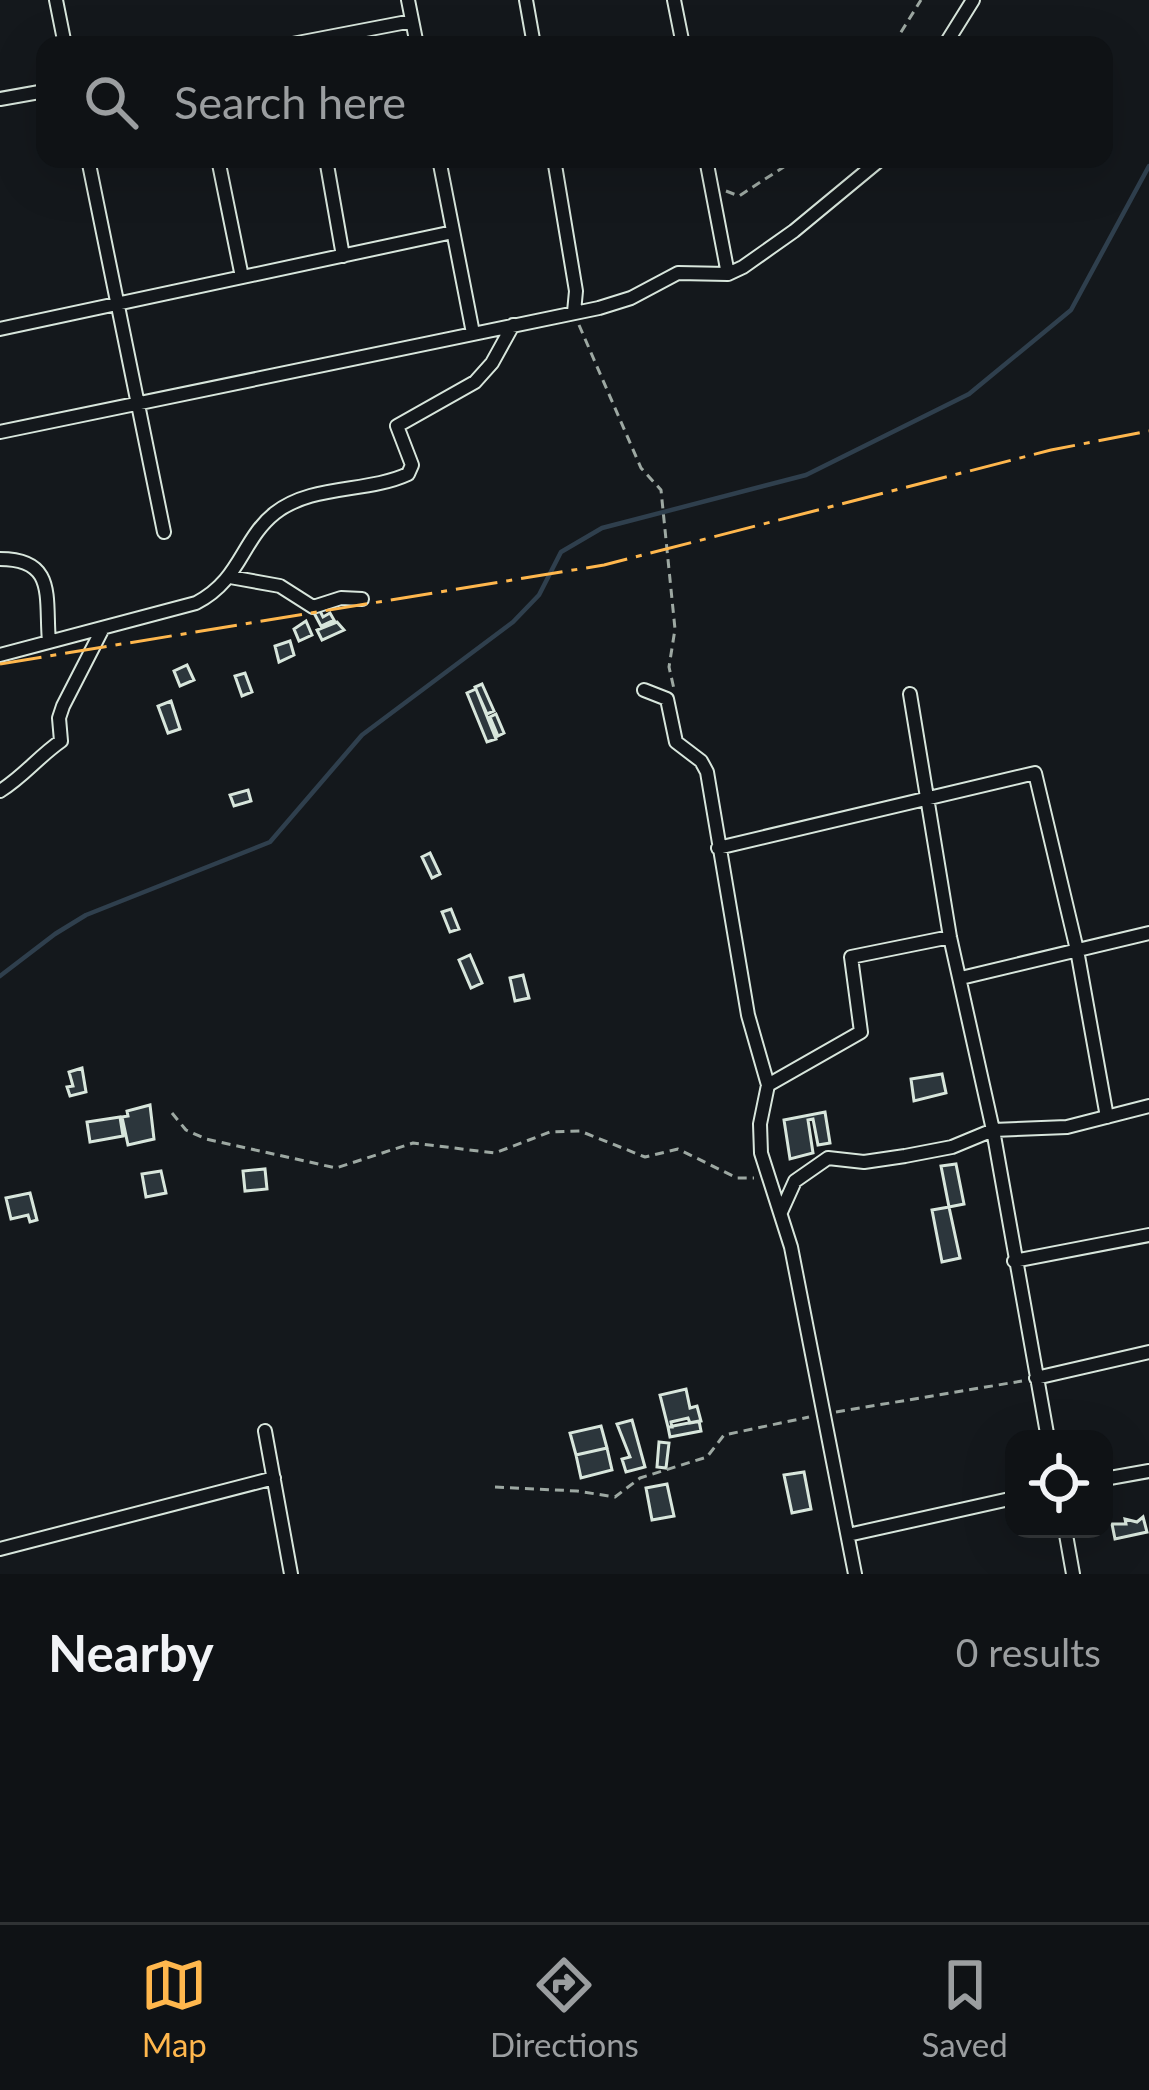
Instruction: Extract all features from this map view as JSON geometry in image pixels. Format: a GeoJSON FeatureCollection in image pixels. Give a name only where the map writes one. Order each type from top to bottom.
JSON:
{"type":"FeatureCollection","features":[{"type":"Feature","properties":{"kind":"street"},"geometry":{"type":"LineString","coordinates":[[56,0],[63,36]]}},
{"type":"Feature","properties":{"kind":"street"},"geometry":{"type":"LineString","coordinates":[[408,0],[415,36]]}},
{"type":"Feature","properties":{"kind":"street"},"geometry":{"type":"LineString","coordinates":[[526,0],[532,36]]}},
{"type":"Feature","properties":{"kind":"street"},"geometry":{"type":"LineString","coordinates":[[674,0],[681,36]]}},
{"type":"Feature","properties":{"kind":"street"},"geometry":{"type":"LineString","coordinates":[[951,36],[973,0]]}},
{"type":"Feature","properties":{"kind":"street"},"geometry":{"type":"LineString","coordinates":[[340,36],[412,21]]}},
{"type":"Feature","properties":{"kind":"street"},"geometry":{"type":"LineString","coordinates":[[0,99],[36,93]]}},
{"type":"Feature","properties":{"kind":"street"},"geometry":{"type":"LineString","coordinates":[[90,168],[164,532]]}},
{"type":"Feature","properties":{"kind":"street"},"geometry":{"type":"LineString","coordinates":[[220,168],[242,277]]}},
{"type":"Feature","properties":{"kind":"street"},"geometry":{"type":"LineString","coordinates":[[328,168],[343,256]]}},
{"type":"Feature","properties":{"kind":"street"},"geometry":{"type":"LineString","coordinates":[[441,168],[473,333]]}},
{"type":"Feature","properties":{"kind":"street"},"geometry":{"type":"LineString","coordinates":[[555,168],[576,292],[574,312]]}},
{"type":"Feature","properties":{"kind":"street"},"geometry":{"type":"LineString","coordinates":[[708,168],[728,274]]}},
{"type":"Feature","properties":{"kind":"street"},"geometry":{"type":"LineString","coordinates":[[0,432],[574,312],[631,298],[678,273],[728,274],[794,231],[870,168]]}},
{"type":"Feature","properties":{"kind":"street"},"geometry":{"type":"LineString","coordinates":[[0,329],[453,232]]}},
{"type":"Feature","properties":{"kind":"street"},"geometry":{"type":"LineString","coordinates":[[0,655],[196,603],[217,592],[262,527],[287,506],[408,474],[410,457],[398,426],[475,382],[492,363],[513,325]]}},
{"type":"Feature","properties":{"kind":"street"},"geometry":{"type":"LineString","coordinates":[[0,559],[26,560],[38,569],[45,588],[49,642]]}},
{"type":"Feature","properties":{"kind":"street"},"geometry":{"type":"LineString","coordinates":[[230,578],[280,586],[317,607],[340,598],[362,599]]}},
{"type":"Feature","properties":{"kind":"street"},"geometry":{"type":"LineString","coordinates":[[0,791],[21,779],[34,760],[61,741],[59,718],[103,628]]}},
{"type":"Feature","properties":{"kind":"street"},"geometry":{"type":"LineString","coordinates":[[644,690],[667,700],[676,742],[705,766],[748,1015],[768,1085],[760,1124],[768,1178],[791,1247],[855,1574]]}},
{"type":"Feature","properties":{"kind":"street"},"geometry":{"type":"LineString","coordinates":[[910,694],[950,937],[993,1130],[1046,1430]]}},
{"type":"Feature","properties":{"kind":"street"},"geometry":{"type":"LineString","coordinates":[[718,848],[1035,773],[1077,950],[1107,1117]]}},
{"type":"Feature","properties":{"kind":"street"},"geometry":{"type":"LineString","coordinates":[[961,978],[1149,933]]}},
{"type":"Feature","properties":{"kind":"street"},"geometry":{"type":"LineString","coordinates":[[768,1085],[861,1032],[851,957],[950,937]]}},
{"type":"Feature","properties":{"kind":"street"},"geometry":{"type":"LineString","coordinates":[[781,1212],[795,1181],[828,1159],[864,1162],[904,1156],[952,1148],[993,1130],[1066,1127],[1149,1106]]}},
{"type":"Feature","properties":{"kind":"street"},"geometry":{"type":"LineString","coordinates":[[1014,1261],[1149,1235]]}},
{"type":"Feature","properties":{"kind":"street"},"geometry":{"type":"LineString","coordinates":[[1036,1378],[1149,1352]]}},
{"type":"Feature","properties":{"kind":"street"},"geometry":{"type":"LineString","coordinates":[[265,1431],[291,1574]]}},
{"type":"Feature","properties":{"kind":"street"},"geometry":{"type":"LineString","coordinates":[[1113,1477],[1149,1471]]}},
{"type":"Feature","properties":{"kind":"street"},"geometry":{"type":"LineString","coordinates":[[0,1549],[274,1478]]}},
{"type":"Feature","properties":{"kind":"street"},"geometry":{"type":"LineString","coordinates":[[848,1535],[1005,1500]]}},
{"type":"Feature","properties":{"kind":"street"},"geometry":{"type":"LineString","coordinates":[[1066,1538],[1072,1574]]}},
{"type":"Feature","properties":{"kind":"path"},"geometry":{"type":"LineString","coordinates":[[899,36],[921,0]]}},
{"type":"Feature","properties":{"kind":"path"},"geometry":{"type":"LineString","coordinates":[[712,190],[739,196],[782,168]]}},
{"type":"Feature","properties":{"kind":"path"},"geometry":{"type":"LineString","coordinates":[[574,312],[640,468],[661,490],[675,629],[669,667],[674,692],[667,700]]}},
{"type":"Feature","properties":{"kind":"path"},"geometry":{"type":"LineString","coordinates":[[172,1113],[186,1130],[206,1139],[336,1168],[413,1143],[495,1153],[550,1132],[580,1131],[645,1157],[678,1149],[737,1178],[768,1178]]}},
{"type":"Feature","properties":{"kind":"path"},"geometry":{"type":"LineString","coordinates":[[495,1487],[615,1497],[640,1478],[707,1456],[724,1435],[1036,1378]]}},
{"type":"Feature","properties":{"kind":"building"},"geometry":{"type":"Polygon","coordinates":[[[319,609],[323,617],[330,613],[334,620],[321,626],[313,611],[319,609]]]}},
{"type":"Feature","properties":{"kind":"building"},"geometry":{"type":"Polygon","coordinates":[[[306,621],[312,635],[299,641],[294,629],[306,621]]]}},
{"type":"Feature","properties":{"kind":"building"},"geometry":{"type":"Polygon","coordinates":[[[337,622],[344,630],[322,640],[317,630],[337,622]]]}},
{"type":"Feature","properties":{"kind":"building"},"geometry":{"type":"Polygon","coordinates":[[[290,641],[294,655],[279,662],[275,646],[290,641]]]}},
{"type":"Feature","properties":{"kind":"building"},"geometry":{"type":"Polygon","coordinates":[[[187,665],[194,680],[180,686],[174,671],[187,665]]]}},
{"type":"Feature","properties":{"kind":"building"},"geometry":{"type":"Polygon","coordinates":[[[245,673],[252,692],[242,696],[235,676],[245,673]]]}},
{"type":"Feature","properties":{"kind":"building"},"geometry":{"type":"Polygon","coordinates":[[[482,684],[494,711],[487,714],[475,687],[482,684]]]}},
{"type":"Feature","properties":{"kind":"building"},"geometry":{"type":"Polygon","coordinates":[[[476,689],[496,739],[487,742],[467,693],[476,689]]]}},
{"type":"Feature","properties":{"kind":"building"},"geometry":{"type":"Polygon","coordinates":[[[171,701],[180,729],[168,733],[158,706],[171,701]]]}},
{"type":"Feature","properties":{"kind":"building"},"geometry":{"type":"Polygon","coordinates":[[[496,714],[504,733],[498,736],[490,717],[496,714]]]}},
{"type":"Feature","properties":{"kind":"building"},"geometry":{"type":"Polygon","coordinates":[[[248,790],[251,801],[234,806],[230,795],[248,790]]]}},
{"type":"Feature","properties":{"kind":"building"},"geometry":{"type":"Polygon","coordinates":[[[430,853],[440,874],[432,878],[422,857],[430,853]]]}},
{"type":"Feature","properties":{"kind":"building"},"geometry":{"type":"Polygon","coordinates":[[[451,909],[459,929],[450,932],[442,912],[451,909]]]}},
{"type":"Feature","properties":{"kind":"building"},"geometry":{"type":"Polygon","coordinates":[[[470,955],[482,983],[471,988],[459,960],[470,955]]]}},
{"type":"Feature","properties":{"kind":"building"},"geometry":{"type":"Polygon","coordinates":[[[523,975],[529,998],[515,1001],[510,978],[523,975]]]}},
{"type":"Feature","properties":{"kind":"building"},"geometry":{"type":"Polygon","coordinates":[[[82,1068],[86,1092],[70,1096],[69,1072],[82,1068]]]}},
{"type":"Feature","properties":{"kind":"building"},"geometry":{"type":"Polygon","coordinates":[[[942,1074],[946,1093],[914,1101],[911,1079],[942,1074]]]}},
{"type":"Feature","properties":{"kind":"building"},"geometry":{"type":"Polygon","coordinates":[[[150,1105],[154,1139],[128,1145],[122,1117],[150,1105]]]}},
{"type":"Feature","properties":{"kind":"building"},"geometry":{"type":"Polygon","coordinates":[[[825,1112],[830,1143],[818,1145],[813,1119],[808,1120],[813,1153],[790,1159],[784,1120],[825,1112]]]}},
{"type":"Feature","properties":{"kind":"building"},"geometry":{"type":"Polygon","coordinates":[[[120,1117],[123,1136],[90,1142],[87,1122],[120,1117]]]}},
{"type":"Feature","properties":{"kind":"building"},"geometry":{"type":"Polygon","coordinates":[[[956,1164],[964,1204],[949,1207],[941,1166],[956,1164]]]}},
{"type":"Feature","properties":{"kind":"building"},"geometry":{"type":"Polygon","coordinates":[[[265,1169],[267,1189],[245,1191],[243,1171],[265,1169]]]}},
{"type":"Feature","properties":{"kind":"building"},"geometry":{"type":"Polygon","coordinates":[[[161,1171],[166,1193],[146,1197],[142,1174],[161,1171]]]}},
{"type":"Feature","properties":{"kind":"building"},"geometry":{"type":"Polygon","coordinates":[[[30,1193],[37,1220],[30,1222],[28,1215],[11,1219],[6,1198],[30,1193]]]}},
{"type":"Feature","properties":{"kind":"building"},"geometry":{"type":"Polygon","coordinates":[[[949,1207],[960,1258],[942,1262],[932,1210],[949,1207]]]}},
{"type":"Feature","properties":{"kind":"building"},"geometry":{"type":"Polygon","coordinates":[[[686,1389],[690,1408],[697,1406],[701,1421],[690,1423],[688,1418],[668,1427],[660,1395],[686,1389]]]}},
{"type":"Feature","properties":{"kind":"building"},"geometry":{"type":"Polygon","coordinates":[[[632,1420],[645,1467],[626,1472],[622,1459],[630,1457],[617,1424],[632,1420]]]}},
{"type":"Feature","properties":{"kind":"building"},"geometry":{"type":"Polygon","coordinates":[[[699,1421],[701,1431],[670,1437],[668,1427],[699,1421]]]}},
{"type":"Feature","properties":{"kind":"building"},"geometry":{"type":"Polygon","coordinates":[[[601,1426],[607,1448],[576,1455],[570,1433],[601,1426]]]}},
{"type":"Feature","properties":{"kind":"building"},"geometry":{"type":"Polygon","coordinates":[[[659,1442],[669,1443],[666,1468],[657,1467],[659,1442]]]}},
{"type":"Feature","properties":{"kind":"building"},"geometry":{"type":"Polygon","coordinates":[[[607,1448],[612,1470],[581,1478],[576,1455],[607,1448]]]}},
{"type":"Feature","properties":{"kind":"building"},"geometry":{"type":"Polygon","coordinates":[[[804,1472],[811,1509],[792,1513],[784,1475],[804,1472]]]}},
{"type":"Feature","properties":{"kind":"building"},"geometry":{"type":"Polygon","coordinates":[[[667,1484],[674,1516],[652,1520],[646,1488],[667,1484]]]}},
{"type":"Feature","properties":{"kind":"building"},"geometry":{"type":"Polygon","coordinates":[[[1143,1517],[1147,1532],[1115,1539],[1113,1524],[1126,1524],[1125,1519],[1137,1522],[1143,1517]]]}},
{"type":"Feature","properties":{"kind":"waterway"},"geometry":{"type":"LineString","coordinates":[[0,976],[86,915],[270,842],[362,735],[513,622],[539,595],[561,552],[602,528],[806,475],[969,394],[1071,310],[1149,166]]}},
{"type":"Feature","properties":{"kind":"power"},"geometry":{"type":"LineString","coordinates":[[0,664],[604,565],[1051,450],[1149,431]]}}]}
